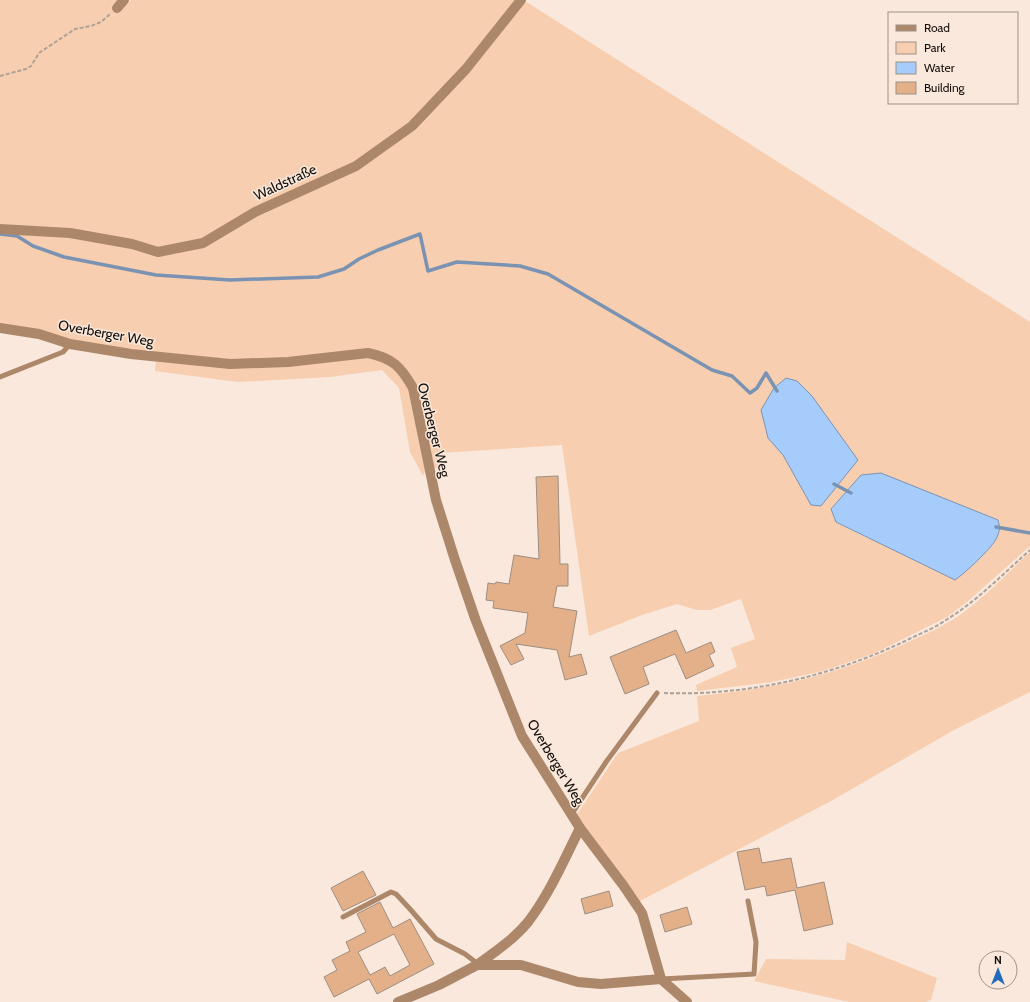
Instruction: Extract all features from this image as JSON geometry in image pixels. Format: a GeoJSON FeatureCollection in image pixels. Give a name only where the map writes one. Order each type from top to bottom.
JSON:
{"type":"FeatureCollection","features":[{"type":"Feature","properties":{"kind":"street"},"geometry":{"type":"LineString","coordinates":[[117,8],[124,0]]}},
{"type":"Feature","properties":{"kind":"street","name":"Waldstraße"},"geometry":{"type":"LineString","coordinates":[[0,229],[70,233],[132,244],[158,252],[203,243],[255,212],[356,166],[412,126],[466,69],[521,0]]}},
{"type":"Feature","properties":{"kind":"street","name":"Overberger Weg"},"geometry":{"type":"LineString","coordinates":[[0,328],[39,334],[70,344],[131,354],[230,364],[288,362],[368,353],[381,356],[392,361],[403,372],[412,388],[436,500],[476,621],[522,736],[571,815],[623,885],[642,914],[661,979]]}},
{"type":"Feature","properties":{"kind":"street"},"geometry":{"type":"LineString","coordinates":[[398,1002],[439,985],[477,964],[505,944],[527,923],[548,892],[580,828]]}},
{"type":"Feature","properties":{"kind":"street"},"geometry":{"type":"LineString","coordinates":[[477,964],[521,965],[578,982],[601,984],[661,979],[687,1002]]}},
{"type":"Feature","properties":{"kind":"lane"},"geometry":{"type":"LineString","coordinates":[[0,377],[63,352],[70,344]]}},
{"type":"Feature","properties":{"kind":"lane"},"geometry":{"type":"LineString","coordinates":[[571,815],[606,762],[657,693]]}},
{"type":"Feature","properties":{"kind":"lane"},"geometry":{"type":"LineString","coordinates":[[343,917],[391,892],[396,894],[406,904],[436,939],[465,954],[477,964]]}},
{"type":"Feature","properties":{"kind":"lane"},"geometry":{"type":"LineString","coordinates":[[661,979],[754,974],[756,942],[748,900]]}},
{"type":"Feature","properties":{"kind":"path"},"geometry":{"type":"LineString","coordinates":[[0,76],[26,69],[31,66],[39,53],[75,29],[101,22],[117,8]]}},
{"type":"Feature","properties":{"kind":"path"},"geometry":{"type":"LineString","coordinates":[[657,693],[689,694],[774,685],[824,673],[876,655],[946,621],[969,604],[1030,550]]}},
{"type":"Feature","properties":{"kind":"green space"},"geometry":{"type":"Polygon","coordinates":[[[0,0],[118,0],[111,6],[118,13],[131,0],[517,0],[465,67],[410,124],[355,164],[202,241],[158,250],[0,227],[0,0]]]}},
{"type":"Feature","properties":{"kind":"green space"},"geometry":{"type":"Polygon","coordinates":[[[525,1],[1030,322],[1030,546],[967,602],[947,617],[875,653],[823,671],[772,682],[697,691],[696,685],[737,667],[731,648],[755,639],[741,599],[710,610],[697,610],[677,604],[642,615],[589,636],[562,445],[441,453],[444,468],[431,468],[414,387],[382,354],[229,362],[131,352],[0,325],[0,230],[184,249],[256,213],[357,167],[414,127],[525,1]],[[840,437],[768,438],[783,455],[811,505],[858,460],[840,437]],[[831,509],[836,522],[869,539],[831,509]]]}},
{"type":"Feature","properties":{"kind":"green space"},"geometry":{"type":"Polygon","coordinates":[[[368,356],[390,363],[410,389],[426,468],[423,476],[410,452],[399,388],[382,370],[330,377],[238,382],[155,371],[156,361],[368,356]]]}},
{"type":"Feature","properties":{"kind":"green space"},"geometry":{"type":"Polygon","coordinates":[[[1030,552],[1030,692],[954,730],[831,801],[638,902],[576,816],[618,753],[699,721],[697,696],[778,685],[828,673],[878,655],[929,632],[945,624],[968,609],[992,589],[1030,552]]]}},
{"type":"Feature","properties":{"kind":"green space"},"geometry":{"type":"Polygon","coordinates":[[[847,942],[937,978],[931,1000],[925,1002],[849,1002],[754,981],[766,959],[845,960],[847,942]]]}},
{"type":"Feature","properties":{"kind":"water"},"geometry":{"type":"Polygon","coordinates":[[[786,378],[797,381],[812,396],[858,460],[821,506],[811,505],[783,455],[768,438],[761,410],[774,388],[786,378]]]}},
{"type":"Feature","properties":{"kind":"water"},"geometry":{"type":"Polygon","coordinates":[[[881,473],[998,520],[999,530],[996,539],[989,549],[977,561],[955,580],[836,522],[831,509],[861,475],[881,473]]]}},
{"type":"Feature","properties":{"kind":"building"},"geometry":{"type":"Polygon","coordinates":[[[558,476],[560,564],[568,564],[568,586],[557,586],[553,607],[577,611],[569,657],[581,654],[587,674],[565,680],[557,650],[516,644],[524,659],[511,665],[500,646],[525,633],[528,613],[493,608],[494,601],[486,600],[488,583],[495,584],[496,582],[509,584],[514,555],[539,559],[536,477],[558,476]]]}},
{"type":"Feature","properties":{"kind":"building"},"geometry":{"type":"Polygon","coordinates":[[[676,630],[686,653],[711,642],[715,652],[709,655],[714,666],[686,679],[675,654],[643,667],[649,684],[625,694],[610,657],[676,630]]]}},
{"type":"Feature","properties":{"kind":"building"},"geometry":{"type":"Polygon","coordinates":[[[759,848],[762,863],[791,858],[797,888],[824,882],[833,924],[804,931],[795,890],[767,896],[765,886],[745,890],[737,852],[759,848]]]}},
{"type":"Feature","properties":{"kind":"building"},"geometry":{"type":"Polygon","coordinates":[[[363,871],[376,895],[343,911],[331,888],[363,871]]]}},
{"type":"Feature","properties":{"kind":"building"},"geometry":{"type":"Polygon","coordinates":[[[609,891],[613,906],[585,914],[581,899],[609,891]]]}},
{"type":"Feature","properties":{"kind":"building"},"geometry":{"type":"Polygon","coordinates":[[[380,902],[393,928],[410,919],[434,964],[377,994],[369,979],[334,997],[324,977],[337,970],[332,960],[350,951],[346,942],[366,932],[357,914],[380,902]],[[394,934],[358,952],[370,975],[385,967],[390,976],[410,965],[394,934]]]}},
{"type":"Feature","properties":{"kind":"building"},"geometry":{"type":"Polygon","coordinates":[[[687,907],[692,924],[665,932],[660,915],[687,907]]]}},
{"type":"Feature","properties":{"kind":"waterway"},"geometry":{"type":"LineString","coordinates":[[0,234],[17,236],[33,246],[64,257],[156,275],[230,280],[318,277],[344,269],[359,259],[378,250],[420,234],[428,271],[457,262],[520,266],[548,274],[712,370],[732,376],[750,393],[757,388],[766,373],[777,391]]}},
{"type":"Feature","properties":{"kind":"waterway"},"geometry":{"type":"LineString","coordinates":[[834,484],[851,493]]}},
{"type":"Feature","properties":{"kind":"waterway"},"geometry":{"type":"LineString","coordinates":[[996,527],[1030,533]]}}]}
